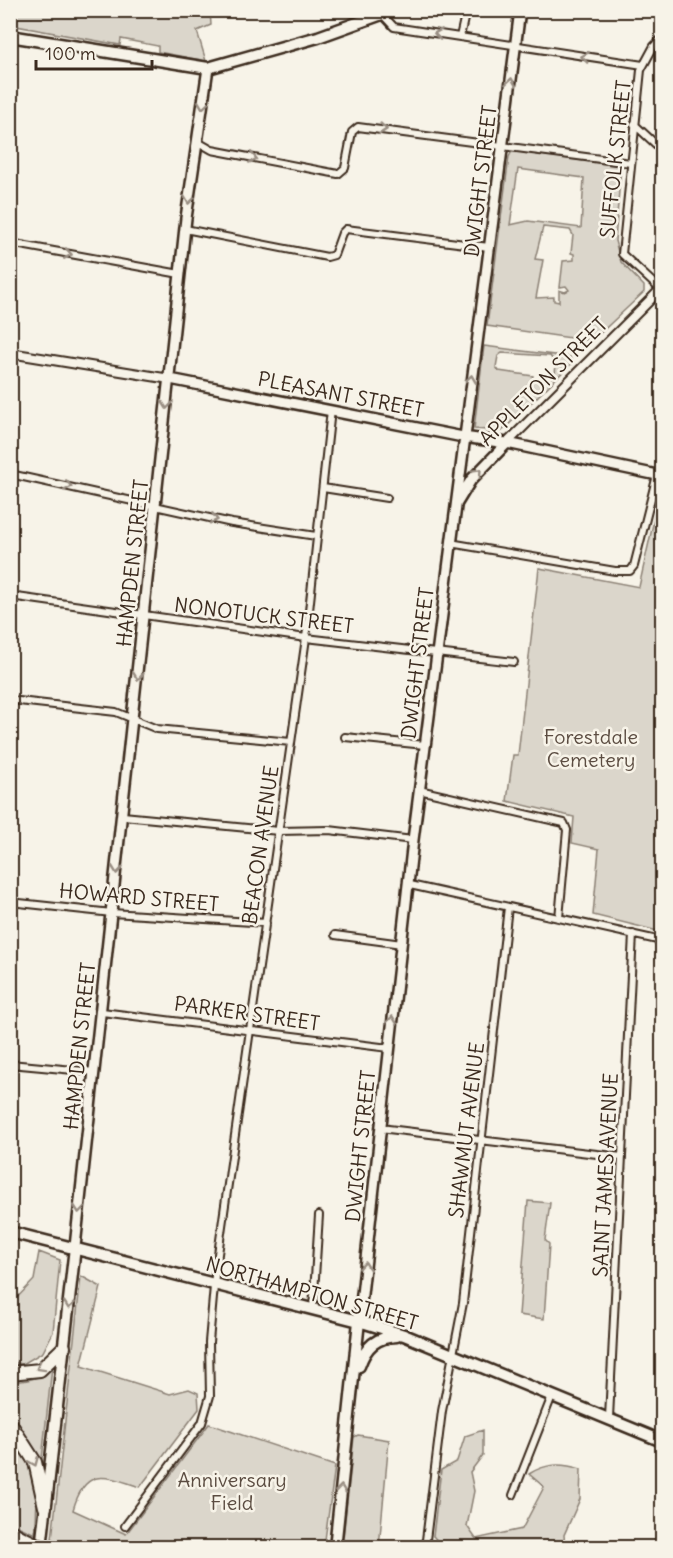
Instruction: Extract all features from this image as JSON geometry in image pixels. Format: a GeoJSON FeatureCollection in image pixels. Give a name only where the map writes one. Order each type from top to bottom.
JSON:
{"type":"FeatureCollection","features":[{"type":"Feature","properties":{"kind":"highway"},"geometry":{"type":"LineString","coordinates":[[10,1373],[40,1370],[64,1347]]}},
{"type":"Feature","properties":{"kind":"highway"},"geometry":{"type":"LineString","coordinates":[[10,1423],[35,1462],[45,1507]]}},
{"type":"Feature","properties":{"kind":"highway"},"geometry":{"type":"LineString","coordinates":[[10,1533],[43,1548]]}},
{"type":"Feature","properties":{"kind":"main road","name":"DWIGHT STREET"},"geometry":{"type":"LineString","coordinates":[[359,1321],[436,652],[520,10]]}},
{"type":"Feature","properties":{"kind":"main road"},"geometry":{"type":"LineString","coordinates":[[10,36],[208,68],[318,37],[383,12]]}},
{"type":"Feature","properties":{"kind":"main road","name":"HAMPDEN STREET"},"geometry":{"type":"LineString","coordinates":[[75,1247],[157,505],[185,229],[208,68]]}},
{"type":"Feature","properties":{"kind":"main road","name":"PLEASANT STREET"},"geometry":{"type":"LineString","coordinates":[[170,379],[463,437],[507,442],[660,476]]}},
{"type":"Feature","properties":{"kind":"main road","name":"APPLETON STREET"},"geometry":{"type":"LineString","coordinates":[[455,506],[471,480],[507,442]]}},
{"type":"Feature","properties":{"kind":"main road","name":"NORTHAMPTON STREET"},"geometry":{"type":"LineString","coordinates":[[10,1232],[314,1309],[404,1335],[663,1441]]}},
{"type":"Feature","properties":{"kind":"main road"},"geometry":{"type":"LineString","coordinates":[[43,1548],[45,1507],[75,1247]]}},
{"type":"Feature","properties":{"kind":"main road"},"geometry":{"type":"LineString","coordinates":[[335,1548],[359,1321]]}},
{"type":"Feature","properties":{"kind":"main road"},"geometry":{"type":"LineString","coordinates":[[353,1383],[366,1350],[373,1342],[388,1336],[404,1335]]}},
{"type":"Feature","properties":{"kind":"street"},"geometry":{"type":"LineString","coordinates":[[460,37],[466,10]]}},
{"type":"Feature","properties":{"kind":"street"},"geometry":{"type":"LineString","coordinates":[[383,12],[394,27],[643,65]]}},
{"type":"Feature","properties":{"kind":"street","name":"SUFFOLK STREET"},"geometry":{"type":"LineString","coordinates":[[662,289],[622,254],[634,124],[643,65],[663,38]]}},
{"type":"Feature","properties":{"kind":"street"},"geometry":{"type":"LineString","coordinates":[[634,124],[663,150]]}},
{"type":"Feature","properties":{"kind":"street"},"geometry":{"type":"LineString","coordinates":[[198,142],[212,150],[339,174],[345,168],[352,132],[358,127],[631,163]]}},
{"type":"Feature","properties":{"kind":"street"},"geometry":{"type":"LineString","coordinates":[[185,229],[327,257],[334,255],[342,233],[346,229],[489,247]]}},
{"type":"Feature","properties":{"kind":"street"},"geometry":{"type":"LineString","coordinates":[[10,243],[180,274]]}},
{"type":"Feature","properties":{"kind":"street","name":"APPLETON STREET"},"geometry":{"type":"LineString","coordinates":[[507,442],[662,289]]}},
{"type":"Feature","properties":{"kind":"street","name":"PLEASANT STREET"},"geometry":{"type":"LineString","coordinates":[[10,353],[170,379]]}},
{"type":"Feature","properties":{"kind":"street","name":"BEACON AVENUE"},"geometry":{"type":"LineString","coordinates":[[125,1526],[207,1413],[211,1389],[209,1342],[214,1284],[306,638],[331,410]]}},
{"type":"Feature","properties":{"kind":"street"},"geometry":{"type":"LineString","coordinates":[[10,474],[232,523],[316,536]]}},
{"type":"Feature","properties":{"kind":"street"},"geometry":{"type":"LineString","coordinates":[[450,543],[615,571],[630,571],[634,566],[660,476]]}},
{"type":"Feature","properties":{"kind":"street"},"geometry":{"type":"LineString","coordinates":[[322,488],[387,498]]}},
{"type":"Feature","properties":{"kind":"street","name":"NONOTUCK STREET"},"geometry":{"type":"LineString","coordinates":[[10,596],[306,638],[514,662]]}},
{"type":"Feature","properties":{"kind":"street"},"geometry":{"type":"LineString","coordinates":[[10,700],[116,711],[157,729],[291,742]]}},
{"type":"Feature","properties":{"kind":"street"},"geometry":{"type":"LineString","coordinates":[[345,737],[425,745]]}},
{"type":"Feature","properties":{"kind":"street"},"geometry":{"type":"LineString","coordinates":[[420,790],[564,823],[567,830],[559,918]]}},
{"type":"Feature","properties":{"kind":"street"},"geometry":{"type":"LineString","coordinates":[[123,816],[279,831],[329,830],[413,840]]}},
{"type":"Feature","properties":{"kind":"street"},"geometry":{"type":"LineString","coordinates":[[410,885],[663,941]]}},
{"type":"Feature","properties":{"kind":"street","name":"HOWARD STREET"},"geometry":{"type":"LineString","coordinates":[[10,902],[112,913],[266,923]]}},
{"type":"Feature","properties":{"kind":"street","name":"SHAWMUT AVENUE"},"geometry":{"type":"LineString","coordinates":[[425,1548],[442,1411],[463,1302],[508,907]]}},
{"type":"Feature","properties":{"kind":"street","name":"SAINT JAMES AVENUE"},"geometry":{"type":"LineString","coordinates":[[609,1418],[633,934]]}},
{"type":"Feature","properties":{"kind":"street"},"geometry":{"type":"LineString","coordinates":[[335,935],[402,944]]}},
{"type":"Feature","properties":{"kind":"street","name":"PARKER STREET"},"geometry":{"type":"LineString","coordinates":[[102,1012],[389,1048]]}},
{"type":"Feature","properties":{"kind":"street"},"geometry":{"type":"LineString","coordinates":[[10,1064],[94,1072]]}},
{"type":"Feature","properties":{"kind":"street"},"geometry":{"type":"LineString","coordinates":[[380,1128],[622,1157]]}},
{"type":"Feature","properties":{"kind":"street"},"geometry":{"type":"LineString","coordinates":[[314,1309],[319,1215]]}},
{"type":"Feature","properties":{"kind":"street"},"geometry":{"type":"LineString","coordinates":[[513,1495],[552,1396]]}},
{"type":"Feature","properties":{"kind":"green space"},"geometry":{"type":"Polygon","coordinates":[[[10,11],[210,11],[211,25],[197,31],[206,61],[158,52],[158,46],[121,39],[120,45],[11,25],[10,11]]]}},
{"type":"Feature","properties":{"kind":"green space"},"geometry":{"type":"Polygon","coordinates":[[[512,151],[621,166],[615,241],[621,262],[644,286],[644,292],[592,341],[487,326],[509,157],[512,151]],[[518,169],[510,225],[528,221],[581,228],[584,178],[518,169]],[[543,227],[535,259],[543,260],[536,298],[554,297],[554,301],[559,302],[559,290],[565,292],[569,290],[566,286],[560,287],[563,261],[574,260],[574,254],[571,253],[573,235],[570,230],[543,227]]]}},
{"type":"Feature","properties":{"kind":"green space"},"geometry":{"type":"Polygon","coordinates":[[[484,346],[570,357],[572,363],[502,431],[474,429],[484,346]],[[502,353],[498,356],[496,367],[499,371],[533,376],[533,379],[546,381],[555,374],[556,364],[550,356],[502,353]]]}},
{"type":"Feature","properties":{"kind":"green space","name":"Forestdale Cemetery"},"geometry":{"type":"Polygon","coordinates":[[[661,488],[662,932],[593,915],[599,849],[572,843],[574,817],[507,801],[513,755],[518,755],[539,568],[639,587],[661,488]]]}},
{"type":"Feature","properties":{"kind":"green space"},"geometry":{"type":"Polygon","coordinates":[[[528,1201],[550,1203],[545,1240],[549,1244],[544,1319],[519,1315],[528,1201]]]}},
{"type":"Feature","properties":{"kind":"green space"},"geometry":{"type":"Polygon","coordinates":[[[39,1252],[60,1260],[53,1332],[43,1352],[23,1364],[11,1362],[11,1304],[34,1280],[39,1252]]]}},
{"type":"Feature","properties":{"kind":"green space","name":"Anniversary Field"},"geometry":{"type":"Polygon","coordinates":[[[81,1276],[101,1287],[81,1366],[170,1394],[189,1389],[198,1393],[199,1409],[140,1487],[116,1479],[97,1478],[83,1487],[73,1510],[126,1534],[209,1424],[335,1466],[324,1547],[76,1548],[52,1539],[81,1276]]]}},
{"type":"Feature","properties":{"kind":"green space"},"geometry":{"type":"Polygon","coordinates":[[[52,1367],[41,1468],[29,1441],[11,1418],[10,1381],[33,1379],[52,1367]]]}},
{"type":"Feature","properties":{"kind":"green space"},"geometry":{"type":"Polygon","coordinates":[[[483,1430],[483,1455],[470,1472],[474,1491],[467,1526],[476,1539],[522,1529],[544,1487],[529,1474],[541,1468],[560,1465],[581,1469],[580,1499],[564,1535],[565,1547],[443,1547],[433,1536],[441,1470],[457,1461],[465,1436],[483,1430]]]}},
{"type":"Feature","properties":{"kind":"green space"},"geometry":{"type":"Polygon","coordinates":[[[10,1431],[34,1480],[37,1503],[35,1534],[11,1523],[10,1431]]]}},
{"type":"Feature","properties":{"kind":"green space"},"geometry":{"type":"Polygon","coordinates":[[[358,1435],[389,1440],[379,1547],[342,1547],[354,1437],[358,1435]]]}}]}
